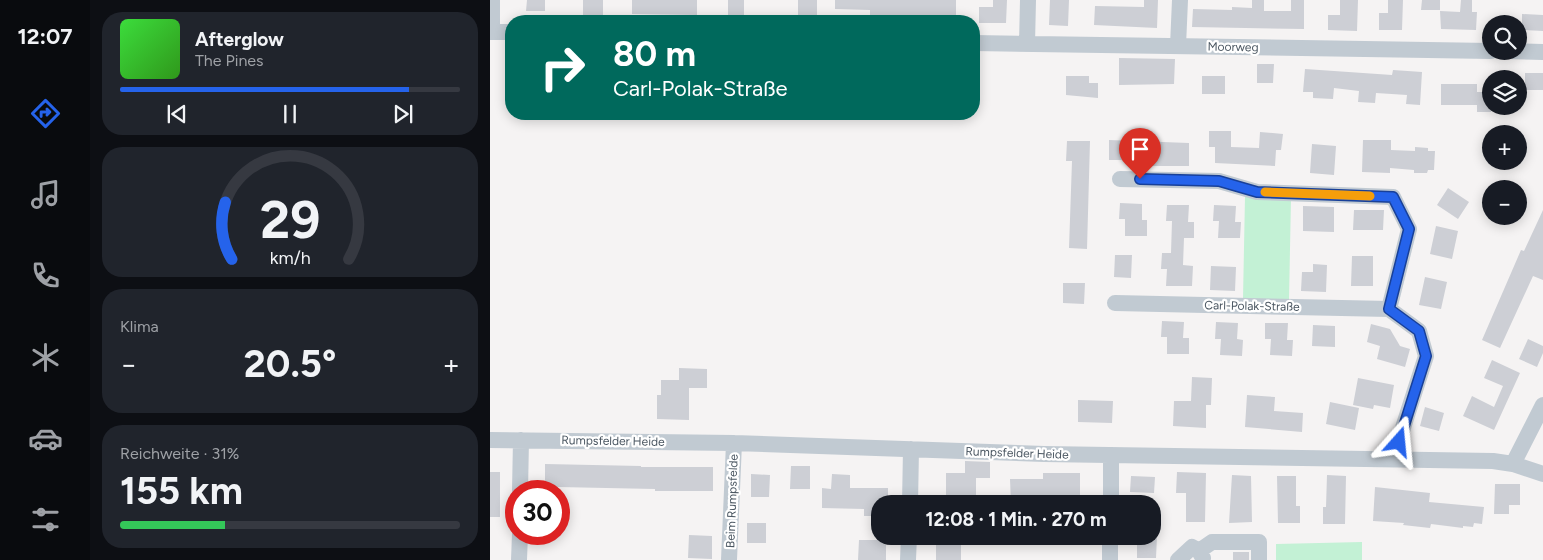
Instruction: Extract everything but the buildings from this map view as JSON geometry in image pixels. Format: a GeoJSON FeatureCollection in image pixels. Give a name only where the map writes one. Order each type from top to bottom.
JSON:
{"type":"FeatureCollection","features":[{"type":"Feature","properties":{"kind":"street"},"geometry":{"type":"LineString","coordinates":[[492,0],[491,32],[505,32]]}},
{"type":"Feature","properties":{"kind":"street"},"geometry":{"type":"LineString","coordinates":[[1027,44],[1028,0]]}},
{"type":"Feature","properties":{"kind":"street"},"geometry":{"type":"LineString","coordinates":[[1178,46],[1180,0]]}},
{"type":"Feature","properties":{"kind":"street","name":"Moorweg"},"geometry":{"type":"LineString","coordinates":[[980,43],[1482,51]]}},
{"type":"Feature","properties":{"kind":"street"},"geometry":{"type":"LineString","coordinates":[[1527,52],[1543,52]]}},
{"type":"Feature","properties":{"kind":"street"},"geometry":{"type":"LineString","coordinates":[[1120,179],[1219,181],[1257,192],[1393,197],[1409,229],[1389,309],[1419,331],[1426,356],[1393,459]]}},
{"type":"Feature","properties":{"kind":"street","name":"Carl-Polak-Straße"},"geometry":{"type":"LineString","coordinates":[[1115,304],[1389,309]]}},
{"type":"Feature","properties":{"kind":"street"},"geometry":{"type":"LineString","coordinates":[[1513,464],[1543,405]]}},
{"type":"Feature","properties":{"kind":"street","name":"Rumpsfelder Heide"},"geometry":{"type":"LineString","coordinates":[[490,440],[734,442],[1111,455],[1494,461],[1513,464],[1543,474]]}},
{"type":"Feature","properties":{"kind":"street"},"geometry":{"type":"LineString","coordinates":[[520,480],[521,440]]}},
{"type":"Feature","properties":{"kind":"street","name":"Beim Rumpsfelde"},"geometry":{"type":"LineString","coordinates":[[729,560],[734,442]]}},
{"type":"Feature","properties":{"kind":"street"},"geometry":{"type":"LineString","coordinates":[[910,495],[911,449]]}},
{"type":"Feature","properties":{"kind":"street"},"geometry":{"type":"LineString","coordinates":[[1110,495],[1111,455]]}},
{"type":"Feature","properties":{"kind":"street"},"geometry":{"type":"LineString","coordinates":[[1178,560],[1192,547],[1201,555],[1212,542],[1259,542],[1259,560]]}},
{"type":"Feature","properties":{"kind":"street"},"geometry":{"type":"LineString","coordinates":[[519,560],[520,545]]}},
{"type":"Feature","properties":{"kind":"street"},"geometry":{"type":"LineString","coordinates":[[908,545],[908,560]]}},
{"type":"Feature","properties":{"kind":"street"},"geometry":{"type":"LineString","coordinates":[[1110,545],[1110,560]]}},
{"type":"Feature","properties":{"kind":"green space"},"geometry":{"type":"Polygon","coordinates":[[[1245,197],[1291,198],[1289,300],[1243,299],[1245,197]]]}},
{"type":"Feature","properties":{"kind":"green space"},"geometry":{"type":"Polygon","coordinates":[[[1362,542],[1362,560],[1276,560],[1276,544],[1362,542]]]}},
{"type":"Feature","properties":{"kind":"slow traffic"},"geometry":{"type":"LineString","coordinates":[[1265,192],[1370,196]]}},
{"type":"Feature","properties":{"kind":"route"},"geometry":{"type":"LineString","coordinates":[[1140,179],[1219,181],[1257,192],[1393,197],[1409,229],[1389,309],[1419,331],[1426,356],[1399,442]]}}]}
